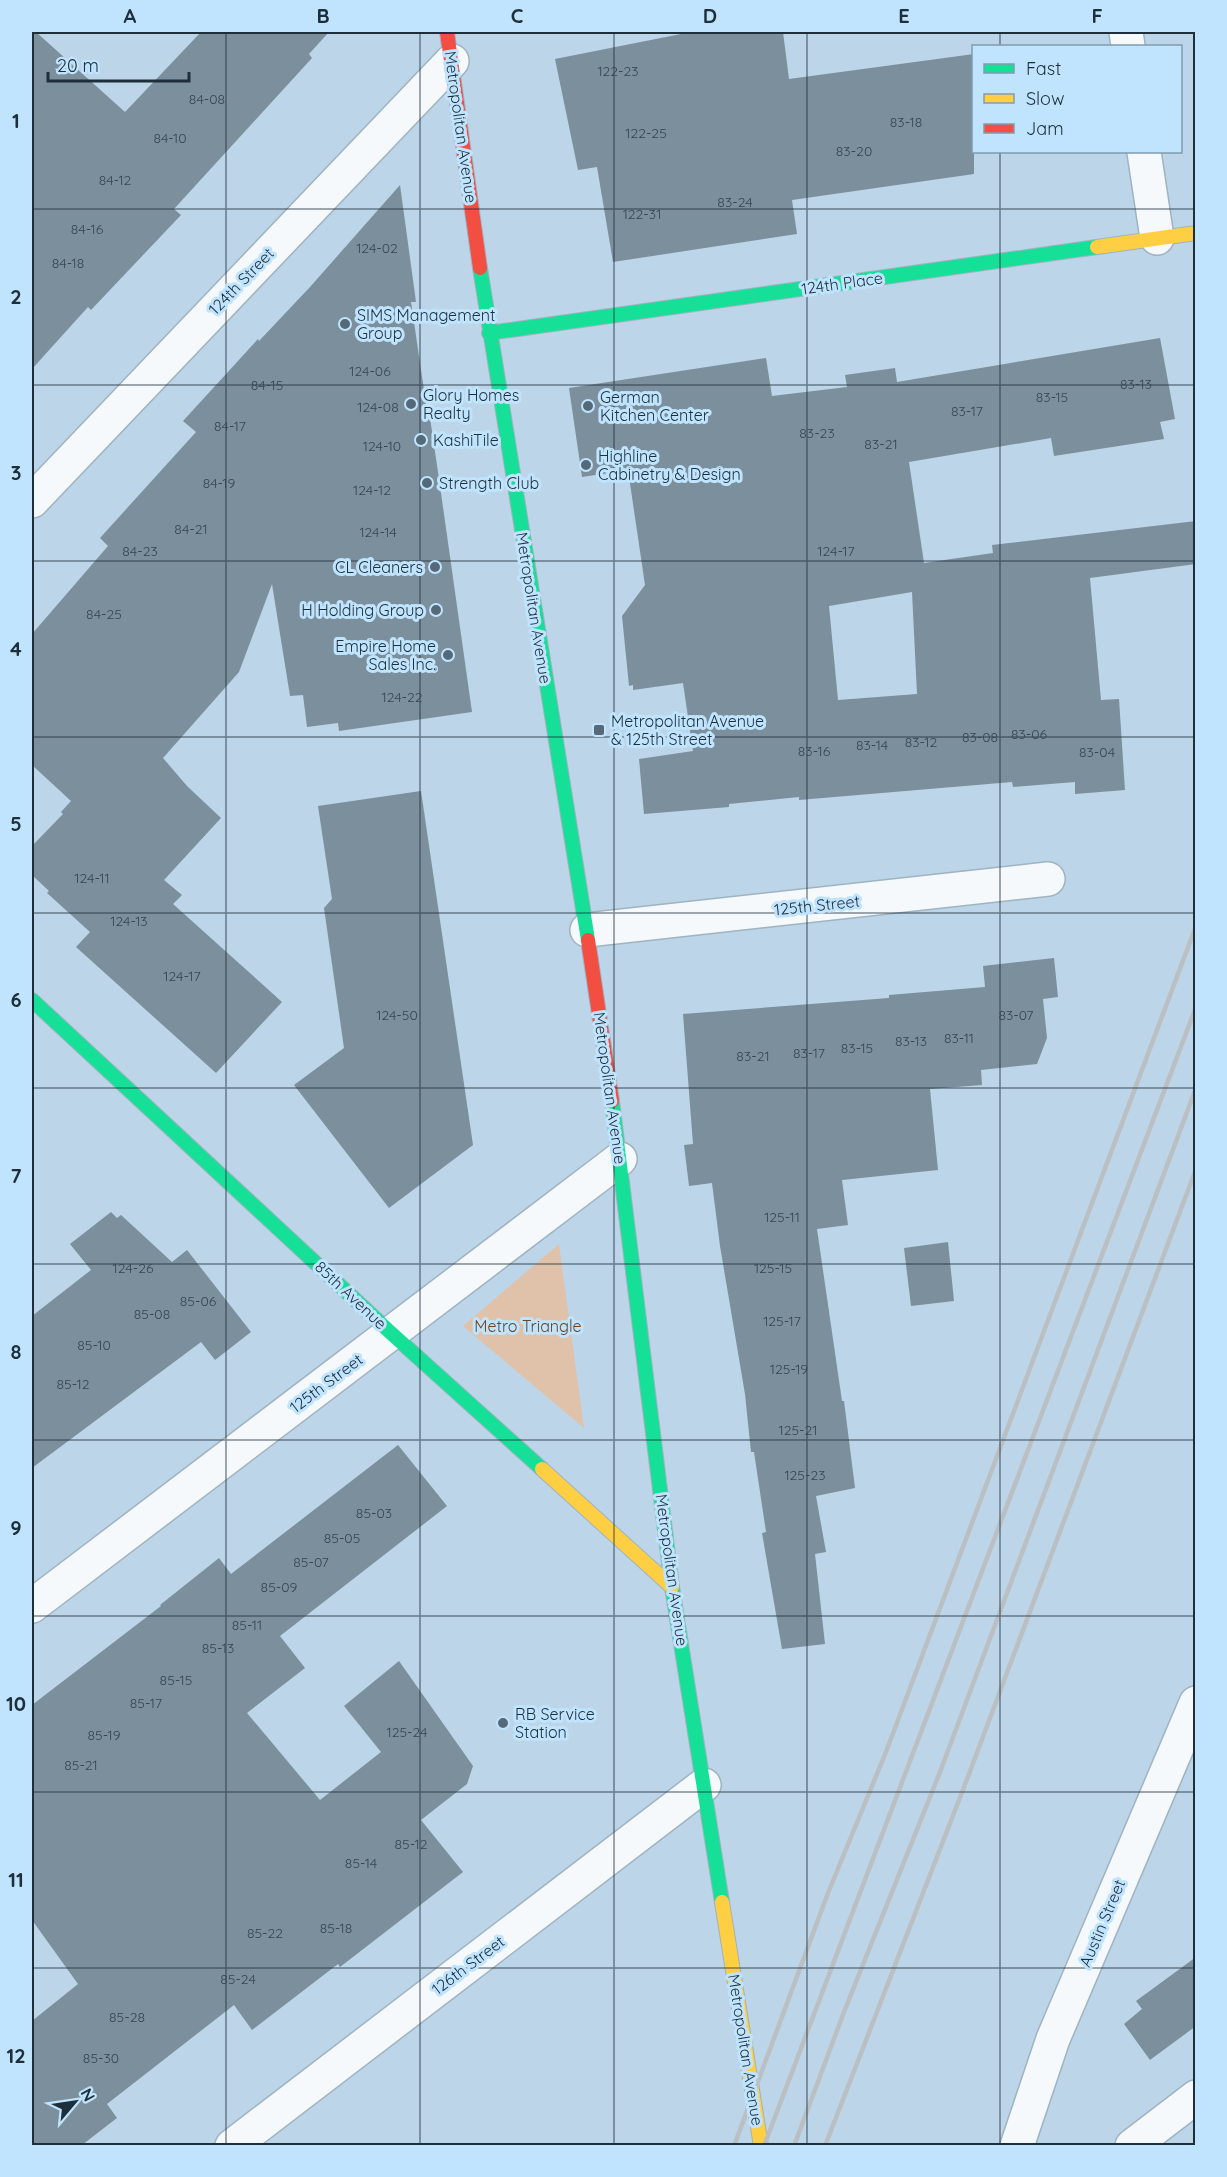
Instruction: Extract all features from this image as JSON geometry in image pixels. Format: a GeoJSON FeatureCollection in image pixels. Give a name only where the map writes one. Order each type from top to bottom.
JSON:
{"type":"FeatureCollection","features":[{"type":"Feature","properties":{"kind":"main road","name":"Metropolitan Avenue"},"geometry":{"type":"LineString","coordinates":[[449,46],[489,333],[587,930],[620,1159],[672,1587],[761,2145]]}},
{"type":"Feature","properties":{"kind":"main road","name":"124th Place"},"geometry":{"type":"LineString","coordinates":[[489,333],[1196,233]]}},
{"type":"Feature","properties":{"kind":"main road","name":"85th Avenue"},"geometry":{"type":"LineString","coordinates":[[32,1000],[392,1333],[672,1587]]}},
{"type":"Feature","properties":{"kind":"street","name":"124th Street"},"geometry":{"type":"LineString","coordinates":[[32,501],[449,46]]}},
{"type":"Feature","properties":{"kind":"street"},"geometry":{"type":"LineString","coordinates":[[1144,153],[1157,238]]}},
{"type":"Feature","properties":{"kind":"street","name":"125th Street"},"geometry":{"type":"LineString","coordinates":[[587,930],[1048,879]]}},
{"type":"Feature","properties":{"kind":"street","name":"125th Street"},"geometry":{"type":"LineString","coordinates":[[32,1606],[620,1159]]}},
{"type":"Feature","properties":{"kind":"street","name":"Austin Street"},"geometry":{"type":"LineString","coordinates":[[1017,2145],[1053,2039],[1196,1703]]}},
{"type":"Feature","properties":{"kind":"street","name":"126th Street"},"geometry":{"type":"LineString","coordinates":[[232,2145],[704,1785]]}},
{"type":"Feature","properties":{"kind":"street"},"geometry":{"type":"LineString","coordinates":[[1132,2145],[1196,2097]]}},
{"type":"Feature","properties":{"kind":"green space","name":"Metro Triangle"},"geometry":{"type":"Polygon","coordinates":[[[559,1244],[584,1428],[463,1326],[559,1244]]]}},
{"type":"Feature","properties":{"kind":"building"},"geometry":{"type":"Polygon","coordinates":[[[32,32],[36,32],[125,112],[201,32],[329,32],[309,54],[312,58],[174,209],[181,215],[91,310],[88,307],[32,369],[32,32]]]}},
{"type":"Feature","properties":{"kind":"building"},"geometry":{"type":"Polygon","coordinates":[[[691,32],[783,32],[789,79],[972,54],[974,174],[792,200],[797,234],[613,262],[597,167],[578,170],[555,59],[691,32]]]}},
{"type":"Feature","properties":{"kind":"building"},"geometry":{"type":"Polygon","coordinates":[[[400,185],[416,302],[411,302],[472,712],[339,731],[338,723],[307,727],[303,695],[290,696],[272,584],[239,672],[163,758],[187,786],[221,818],[164,880],[182,895],[173,904],[282,1002],[216,1073],[76,947],[90,932],[47,893],[49,891],[32,875],[32,846],[63,814],[61,812],[71,801],[32,765],[32,634],[108,546],[100,538],[196,432],[183,421],[258,339],[259,341],[310,287],[400,185]]]}},
{"type":"Feature","properties":{"kind":"building"},"geometry":{"type":"Polygon","coordinates":[[[1160,338],[1175,419],[1160,422],[1164,439],[1054,456],[1051,438],[909,462],[924,563],[993,553],[992,545],[1196,521],[1196,564],[1090,578],[1101,700],[1119,699],[1125,790],[1075,794],[1075,782],[1013,787],[1012,782],[799,800],[799,797],[729,804],[729,807],[644,814],[639,759],[693,751],[683,683],[633,690],[633,685],[629,686],[622,616],[645,585],[628,470],[582,477],[569,388],[766,358],[772,396],[847,387],[845,375],[895,368],[897,382],[1160,338]],[[912,592],[829,606],[838,700],[917,694],[912,592]]]}},
{"type":"Feature","properties":{"kind":"building"},"geometry":{"type":"Polygon","coordinates":[[[421,791],[473,1145],[389,1208],[294,1085],[344,1048],[324,908],[332,899],[318,806],[421,791]]]}},
{"type":"Feature","properties":{"kind":"building"},"geometry":{"type":"Polygon","coordinates":[[[1054,958],[1058,997],[1043,999],[1047,1038],[1037,1064],[981,1070],[982,1085],[930,1089],[938,1170],[842,1180],[848,1225],[817,1229],[855,1488],[816,1496],[826,1552],[815,1554],[825,1644],[782,1649],[762,1533],[766,1532],[754,1452],[751,1452],[745,1394],[720,1246],[712,1183],[689,1186],[684,1145],[693,1144],[683,1014],[889,998],[889,995],[985,987],[983,966],[1054,958]]]}},
{"type":"Feature","properties":{"kind":"building"},"geometry":{"type":"Polygon","coordinates":[[[111,1212],[117,1218],[121,1215],[172,1262],[187,1250],[251,1332],[215,1360],[201,1342],[32,1468],[32,1316],[91,1270],[70,1244],[111,1212]]]}},
{"type":"Feature","properties":{"kind":"building"},"geometry":{"type":"Polygon","coordinates":[[[948,1242],[954,1301],[911,1306],[904,1248],[948,1242]]]}},
{"type":"Feature","properties":{"kind":"building"},"geometry":{"type":"Polygon","coordinates":[[[398,1445],[447,1506],[280,1636],[305,1668],[247,1713],[320,1800],[381,1752],[344,1706],[399,1661],[473,1766],[467,1784],[421,1820],[463,1872],[340,1967],[338,1964],[252,2030],[234,2005],[107,2104],[117,2118],[82,2145],[32,2145],[32,2021],[78,1984],[32,1920],[32,1705],[161,1606],[219,1558],[231,1574],[398,1445]]]}},
{"type":"Feature","properties":{"kind":"building"},"geometry":{"type":"Polygon","coordinates":[[[1196,1957],[1196,2026],[1150,2060],[1124,2024],[1142,2009],[1136,2001],[1196,1957]]]}},
{"type":"Feature","properties":{"kind":"railway"},"geometry":{"type":"LineString","coordinates":[[734,2146],[828,1893],[886,1752],[1196,926]]}},
{"type":"Feature","properties":{"kind":"railway"},"geometry":{"type":"LineString","coordinates":[[764,2146],[1196,1007]]}},
{"type":"Feature","properties":{"kind":"railway"},"geometry":{"type":"LineString","coordinates":[[794,2146],[844,2012],[940,1772],[1196,1088]]}},
{"type":"Feature","properties":{"kind":"railway"},"geometry":{"type":"LineString","coordinates":[[825,2146],[966,1782],[1196,1169]]}},
{"type":"Feature","properties":{"kind":"traffic: fast"},"geometry":{"type":"LineString","coordinates":[[489,333],[1097,247]]}},
{"type":"Feature","properties":{"kind":"traffic: fast"},"geometry":{"type":"LineString","coordinates":[[480,268],[588,940]]}},
{"type":"Feature","properties":{"kind":"traffic: fast"},"geometry":{"type":"LineString","coordinates":[[32,1000],[391,1333],[542,1469]]}},
{"type":"Feature","properties":{"kind":"traffic: fast"},"geometry":{"type":"LineString","coordinates":[[612,1101],[672,1587],[722,1902]]}},
{"type":"Feature","properties":{"kind":"traffic: slow"},"geometry":{"type":"LineString","coordinates":[[1097,247],[1196,233]]}},
{"type":"Feature","properties":{"kind":"traffic: slow"},"geometry":{"type":"LineString","coordinates":[[542,1469],[672,1587]]}},
{"type":"Feature","properties":{"kind":"traffic: slow"},"geometry":{"type":"LineString","coordinates":[[722,1902],[761,2146]]}},
{"type":"Feature","properties":{"kind":"traffic: jam"},"geometry":{"type":"LineString","coordinates":[[447,32],[480,268]]}},
{"type":"Feature","properties":{"kind":"traffic: jam"},"geometry":{"type":"LineString","coordinates":[[588,940],[612,1101]]}},
{"type":"Feature","properties":{"kind":"place","name":"SIMS Management Group"},"geometry":{"type":"Point","coordinates":[345,324]}},
{"type":"Feature","properties":{"kind":"place","name":"Glory Homes Realty"},"geometry":{"type":"Point","coordinates":[411,404]}},
{"type":"Feature","properties":{"kind":"place","name":"German Kitchen Center"},"geometry":{"type":"Point","coordinates":[588,406]}},
{"type":"Feature","properties":{"kind":"place","name":"KashiTile"},"geometry":{"type":"Point","coordinates":[421,440]}},
{"type":"Feature","properties":{"kind":"place","name":"Highline Cabinetry & Design"},"geometry":{"type":"Point","coordinates":[586,465]}},
{"type":"Feature","properties":{"kind":"place","name":"Strength Club"},"geometry":{"type":"Point","coordinates":[427,483]}},
{"type":"Feature","properties":{"kind":"place","name":"CL Cleaners"},"geometry":{"type":"Point","coordinates":[435,567]}},
{"type":"Feature","properties":{"kind":"place","name":"H Holding Group"},"geometry":{"type":"Point","coordinates":[436,610]}},
{"type":"Feature","properties":{"kind":"place","name":"Empire Home Sales Inc."},"geometry":{"type":"Point","coordinates":[448,655]}},
{"type":"Feature","properties":{"kind":"place","name":"Metropolitan Avenue & 125th Street"},"geometry":{"type":"Point","coordinates":[599,730]}},
{"type":"Feature","properties":{"kind":"place","name":"RB Service Station"},"geometry":{"type":"Point","coordinates":[503,1723]}}]}
